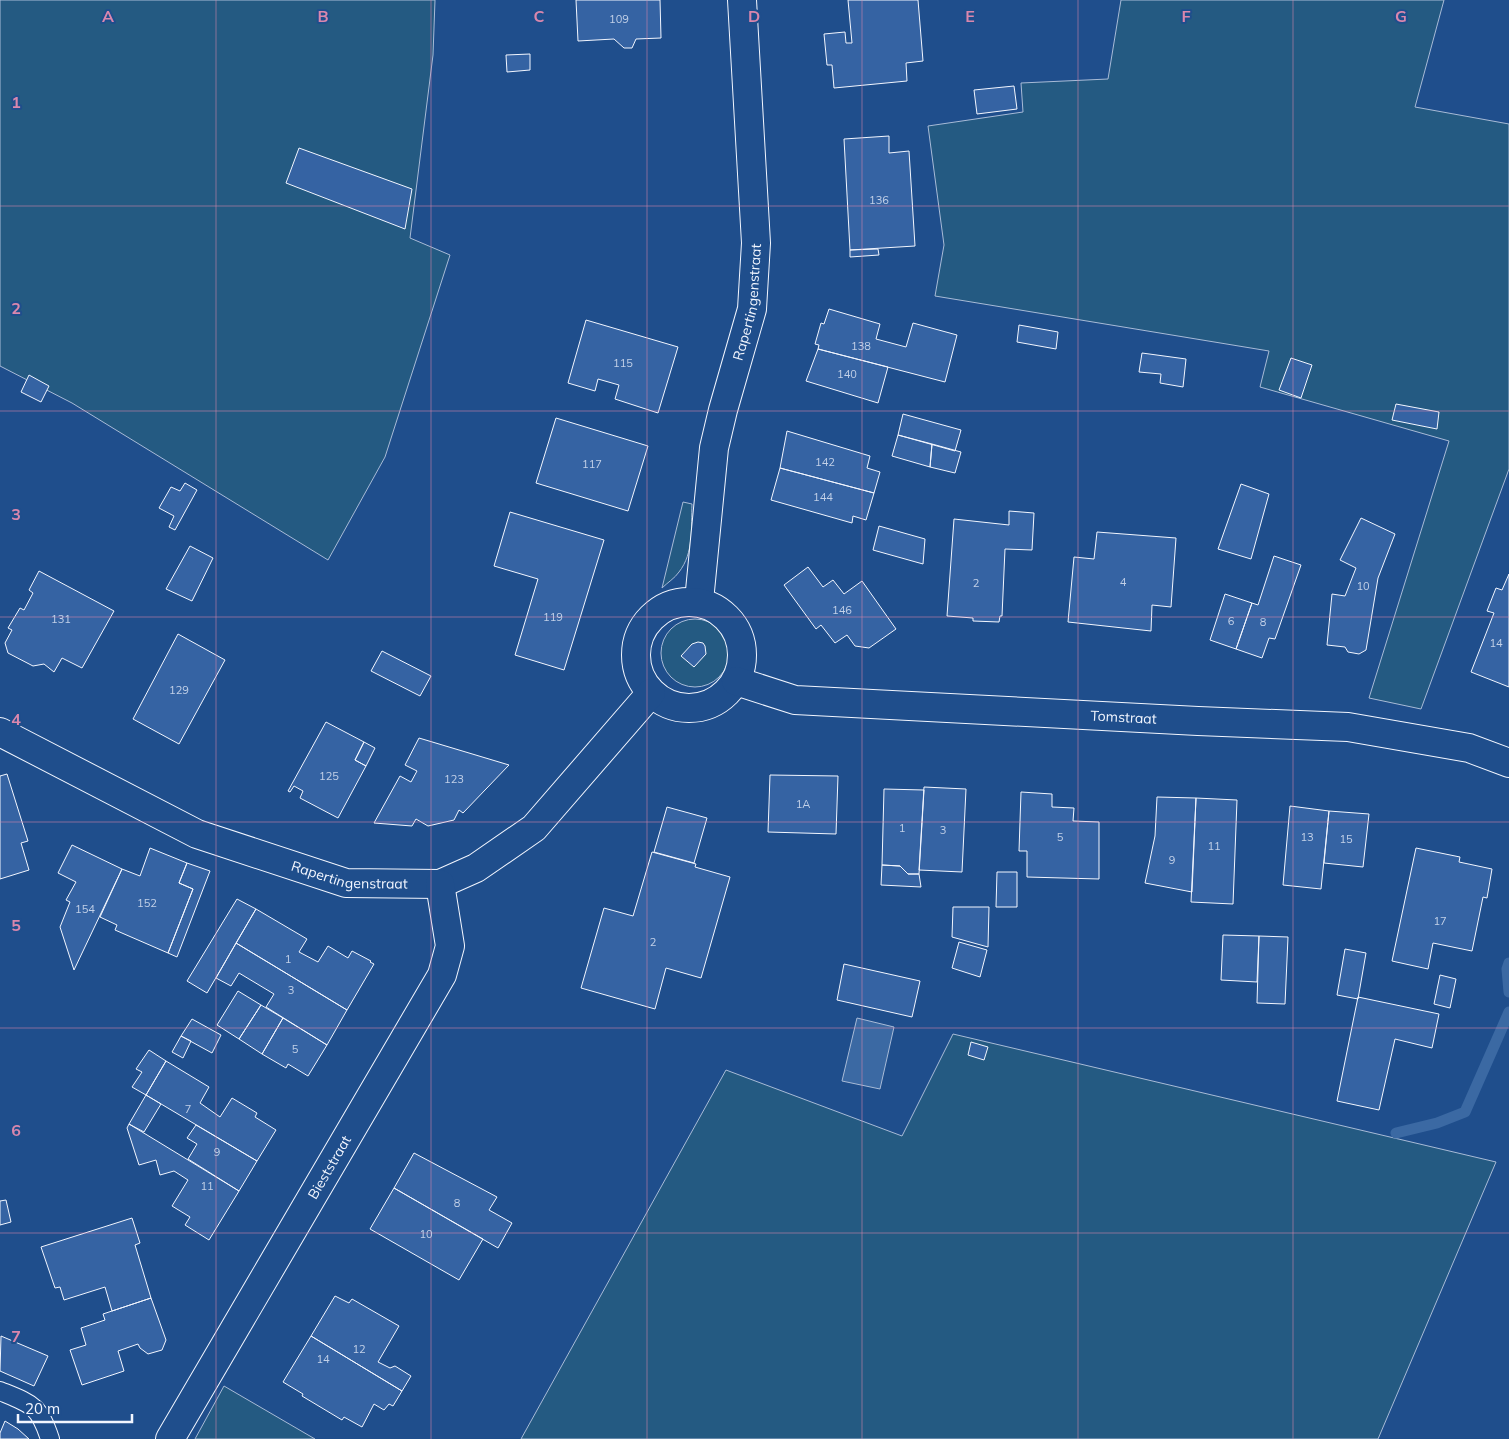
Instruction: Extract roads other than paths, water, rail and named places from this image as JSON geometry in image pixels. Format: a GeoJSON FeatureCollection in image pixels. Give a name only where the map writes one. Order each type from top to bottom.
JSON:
{"type":"FeatureCollection","features":[{"type":"Feature","properties":{"kind":"street","name":"Rapertingenstraat"},"geometry":{"type":"LineString","coordinates":[[699,601],[714,448],[752,309],[756,243],[742,0]]}},
{"type":"Feature","properties":{"kind":"street"},"geometry":{"type":"LineString","coordinates":[[699,601],[721,612],[736,627],[740,636],[743,654],[736,682],[726,695],[710,705],[695,709],[676,708],[666,704],[651,693],[641,679],[635,662],[639,636],[652,616],[670,605],[699,601]]}},
{"type":"Feature","properties":{"kind":"street","name":"Tomstraat"},"geometry":{"type":"LineString","coordinates":[[736,682],[795,700],[1348,727],[1469,748],[1509,763]]}},
{"type":"Feature","properties":{"kind":"street","name":"Rapertingenstraat"},"geometry":{"type":"LineString","coordinates":[[0,732],[197,834],[346,883],[440,884],[476,868],[534,828],[651,693]]}},
{"type":"Feature","properties":{"kind":"street","name":"Bieststraat"},"geometry":{"type":"LineString","coordinates":[[170,1439],[442,975],[450,946],[440,884]]}},
{"type":"Feature","properties":{"kind":"lane"},"geometry":{"type":"LineString","coordinates":[[0,1391],[28,1402],[43,1417],[50,1439]]}},
{"type":"Feature","properties":{"kind":"waterway"},"geometry":{"type":"LineString","coordinates":[[1509,963],[1507,969],[1509,992]]}},
{"type":"Feature","properties":{"kind":"waterway"},"geometry":{"type":"LineString","coordinates":[[1396,1133],[1437,1123],[1465,1112],[1509,1012]]}}]}
